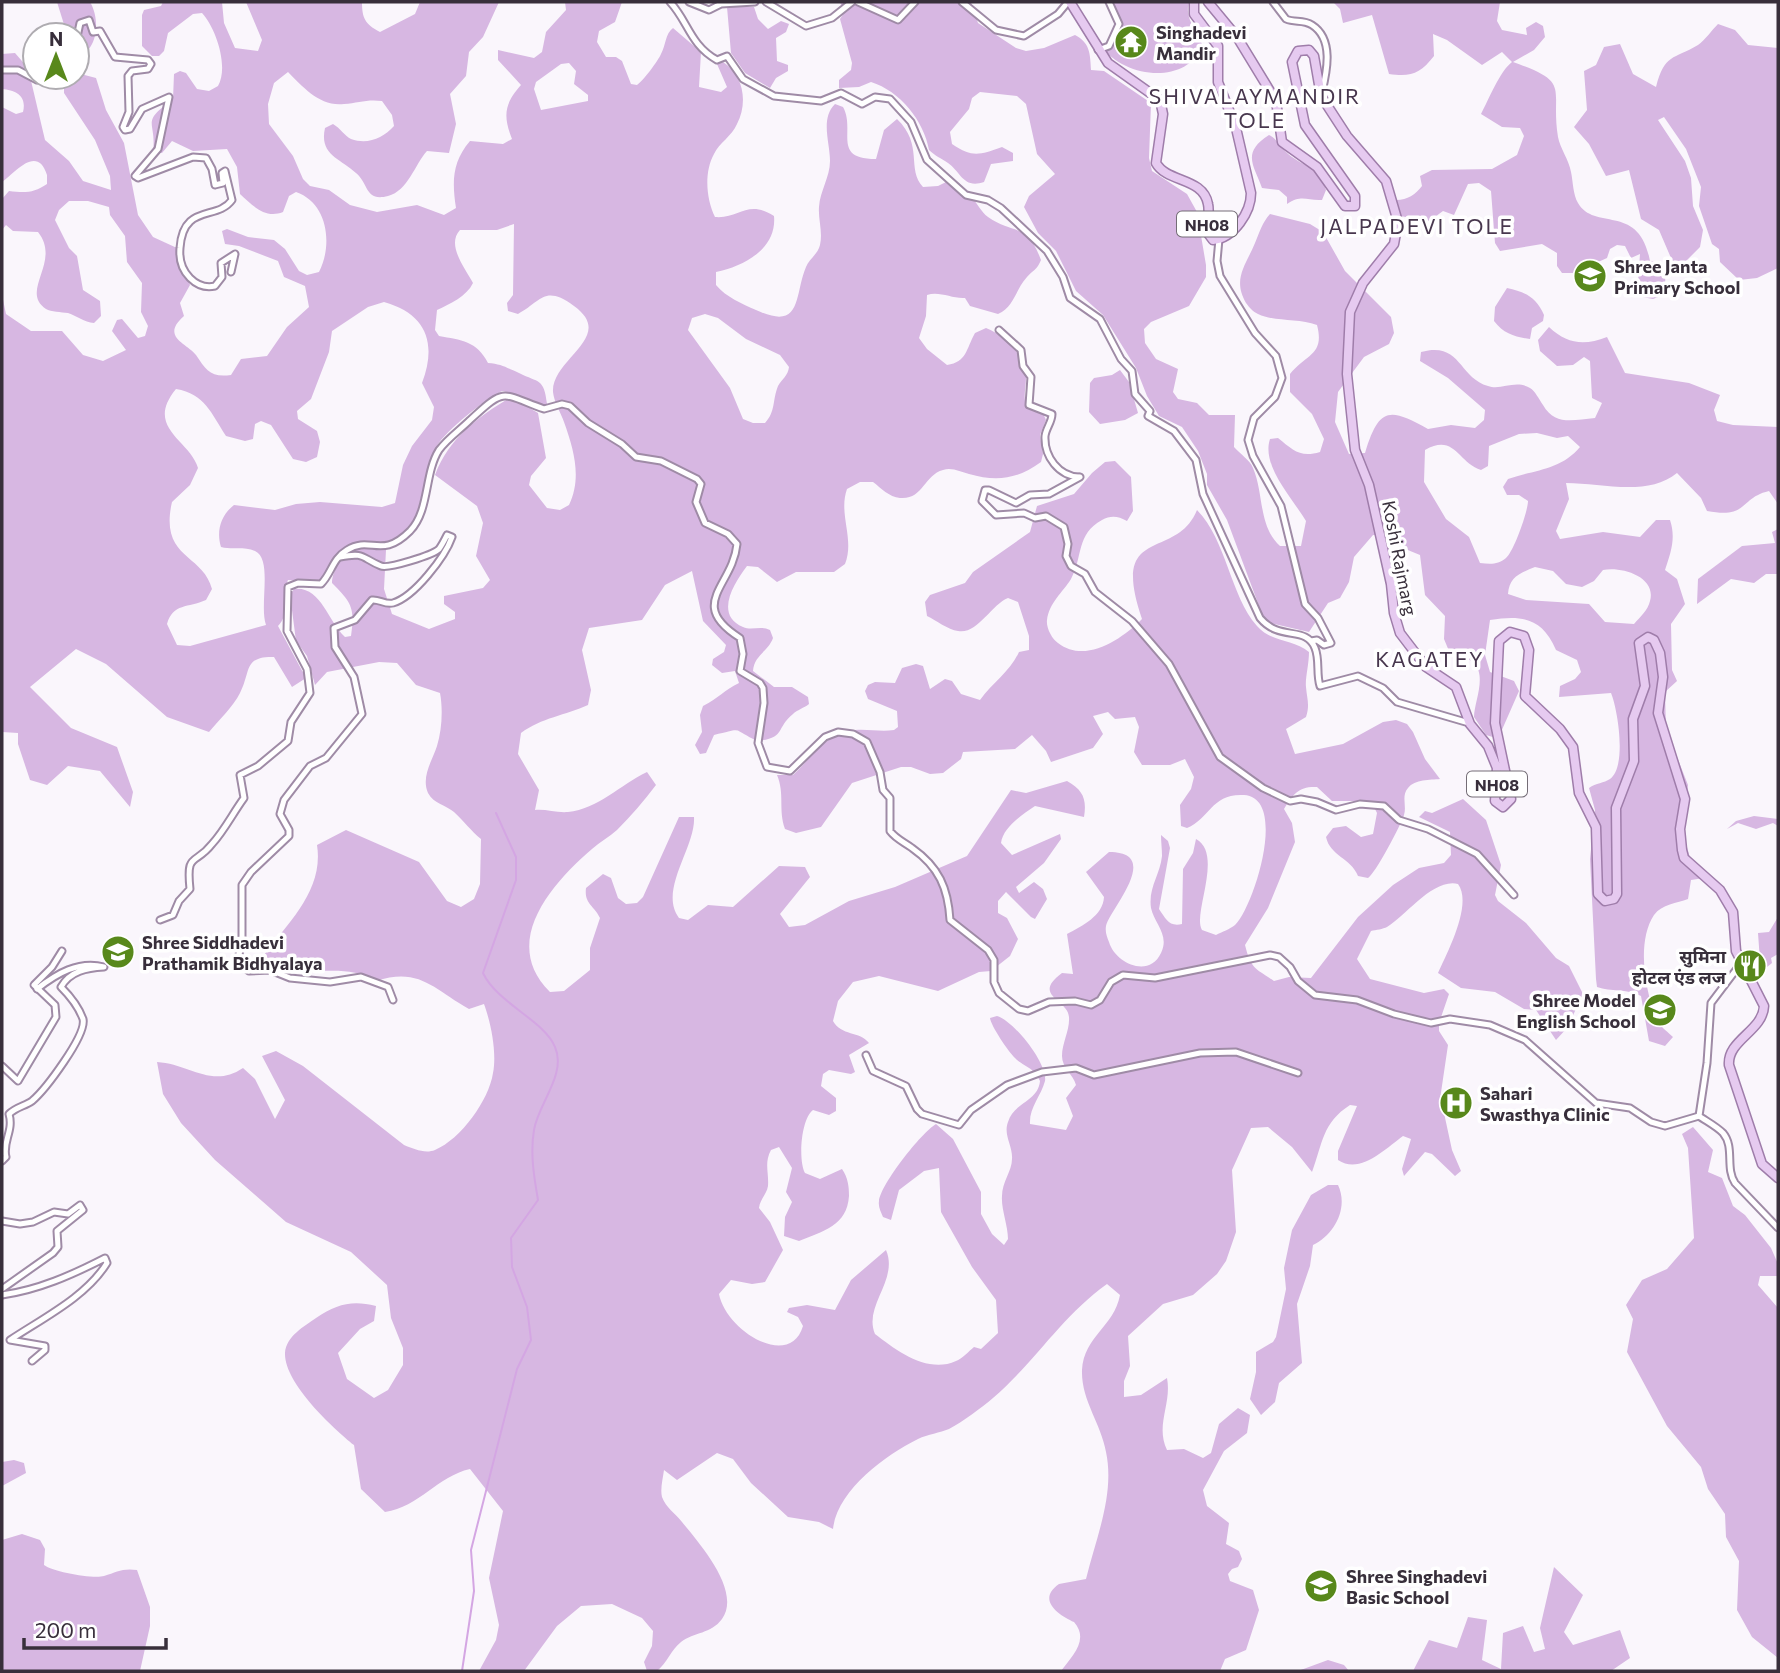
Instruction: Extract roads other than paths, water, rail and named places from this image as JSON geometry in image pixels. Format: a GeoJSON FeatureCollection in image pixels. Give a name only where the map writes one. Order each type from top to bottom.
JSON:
{"type":"FeatureCollection","features":[{"type":"Feature","properties":{"kind":"main road","name":"NH08"},"geometry":{"type":"LineString","coordinates":[[1069,2],[1108,63],[1160,100],[1163,114],[1156,163],[1164,172],[1203,193],[1209,205],[1207,232],[1213,240],[1219,239],[1241,220],[1251,204],[1251,193],[1236,128],[1218,82],[1218,46],[1194,14],[1194,2]]}},
{"type":"Feature","properties":{"kind":"main road","name":"Koshi Rajmarg"},"geometry":{"type":"LineString","coordinates":[[1208,2],[1237,37],[1276,101],[1278,135],[1282,142],[1317,167],[1345,206],[1351,207],[1356,203],[1355,196],[1305,125],[1292,65],[1298,51],[1312,52],[1321,96],[1347,136],[1386,181],[1398,222],[1394,244],[1363,283],[1350,312],[1347,374],[1355,450],[1369,485],[1400,633],[1426,667],[1456,687],[1470,723],[1494,756],[1498,778],[1495,801],[1498,806],[1506,806],[1511,799],[1495,723],[1499,682],[1497,654],[1502,636],[1510,632],[1521,634],[1529,650],[1525,696],[1560,729],[1573,747],[1579,793],[1595,827],[1598,894],[1610,901],[1617,894],[1617,802],[1634,761],[1634,713],[1645,686],[1638,653],[1640,639],[1648,637],[1654,640],[1660,653],[1663,677],[1658,713],[1685,799],[1680,829],[1684,858],[1720,890],[1733,912],[1736,951],[1742,962]]}},
{"type":"Feature","properties":{"kind":"main road","name":"NH08"},"geometry":{"type":"LineString","coordinates":[[1742,962],[1763,1002],[1764,1011],[1747,1036],[1731,1051],[1729,1065],[1764,1169],[1778,1178]]}},
{"type":"Feature","properties":{"kind":"street"},"geometry":{"type":"LineString","coordinates":[[670,2],[690,36],[711,57],[717,60],[727,56],[743,79],[774,96],[821,101],[841,93],[862,104],[875,97],[890,99],[911,121],[927,160],[966,195],[988,200],[1001,208],[1041,245],[1060,270],[1070,298],[1100,319],[1121,359],[1132,371],[1135,394],[1150,411],[1148,416],[1174,431],[1196,460],[1203,494],[1260,618],[1274,632],[1301,635],[1324,645],[1331,643],[1318,618],[1305,604],[1281,506],[1253,456],[1248,440],[1254,418],[1275,397],[1282,378],[1276,356],[1255,333],[1220,276],[1217,261],[1219,239]]}},
{"type":"Feature","properties":{"kind":"street"},"geometry":{"type":"LineString","coordinates":[[689,2],[709,10],[721,4],[755,2]]}},
{"type":"Feature","properties":{"kind":"street"},"geometry":{"type":"LineString","coordinates":[[766,2],[806,26],[832,18],[852,2]]}},
{"type":"Feature","properties":{"kind":"street"},"geometry":{"type":"LineString","coordinates":[[858,2],[898,20],[915,2]]}},
{"type":"Feature","properties":{"kind":"street"},"geometry":{"type":"LineString","coordinates":[[961,2],[996,30],[1024,36],[1058,14],[1069,2]]}},
{"type":"Feature","properties":{"kind":"street"},"geometry":{"type":"LineString","coordinates":[[1098,50],[1109,46],[1119,24],[1109,2]]}},
{"type":"Feature","properties":{"kind":"street"},"geometry":{"type":"LineString","coordinates":[[1273,2],[1286,19],[1312,25],[1322,35],[1328,53],[1321,96]]}},
{"type":"Feature","properties":{"kind":"street"},"geometry":{"type":"LineString","coordinates":[[91,26],[93,32],[100,32],[115,57],[148,60],[151,64],[148,69],[132,71],[128,76],[129,104],[123,127],[125,130],[130,129],[142,109],[169,97],[158,149],[135,176],[138,178],[192,157],[206,158],[210,162],[215,185],[223,183],[222,173],[225,171],[232,200],[225,207],[200,214],[192,220],[182,235],[180,255],[184,271],[201,285],[215,286],[222,277],[221,263],[235,254],[231,272]]}},
{"type":"Feature","properties":{"kind":"street"},"geometry":{"type":"LineString","coordinates":[[2,70],[21,72]]}},
{"type":"Feature","properties":{"kind":"street"},"geometry":{"type":"LineString","coordinates":[[999,330],[1021,350],[1023,366],[1031,377],[1029,405],[1052,414],[1045,435],[1049,457],[1066,475],[1080,477],[1049,494],[1030,495],[1016,503],[985,490],[984,505],[996,515],[1024,513],[1035,518],[1046,516],[1064,527],[1068,544],[1066,556],[1071,566],[1085,574],[1095,592],[1132,621],[1169,664],[1220,757],[1262,788],[1290,801],[1309,800],[1336,810],[1360,804],[1384,806],[1399,820],[1428,829],[1477,854],[1514,895]]}},
{"type":"Feature","properties":{"kind":"street"},"geometry":{"type":"LineString","coordinates":[[160,920],[173,915],[190,889],[188,870],[195,856],[211,847],[244,798],[240,775],[243,771],[258,766],[288,741],[291,722],[310,693],[307,669],[287,631],[288,587],[298,583],[321,583],[337,557],[355,545],[392,546],[410,531],[421,509],[439,451],[479,409],[494,399],[510,394],[544,409],[562,404],[570,406],[588,423],[622,444],[636,457],[661,461],[697,479],[701,484],[696,502],[705,523],[728,534],[737,544],[733,563],[714,599],[714,611],[718,622],[740,638],[743,654],[740,671],[760,683],[763,688],[764,703],[758,743],[767,766],[790,771],[825,737],[838,732],[853,734],[867,742],[880,772],[883,790],[890,798],[890,831],[920,853],[940,874],[948,894],[950,920],[988,950],[994,960],[994,982],[999,993],[1019,1009],[1028,1011],[1049,1002],[1076,1001],[1091,1005],[1100,1000],[1114,979],[1123,975],[1155,978],[1270,955],[1279,957],[1290,967],[1298,981],[1315,995],[1357,1000],[1394,1014],[1431,1023],[1450,1018],[1490,1025],[1525,1040],[1596,1103],[1630,1108],[1651,1122],[1665,1126],[1694,1120],[1699,1115],[1707,1063],[1711,1003],[1742,962]]}},
{"type":"Feature","properties":{"kind":"street"},"geometry":{"type":"LineString","coordinates":[[337,557],[367,556],[388,567],[425,557],[438,549],[446,536],[452,537],[442,558],[424,580],[396,602],[389,604],[372,600],[355,620],[334,628],[335,647],[354,677],[362,714],[326,758],[310,766],[284,800],[281,814],[289,836],[251,872],[242,886],[242,936],[239,956],[249,971],[270,970],[290,978],[326,982],[361,977],[388,987],[393,1000]]}},
{"type":"Feature","properties":{"kind":"street"},"geometry":{"type":"LineString","coordinates":[[1311,640],[1317,654],[1320,686],[1358,676],[1383,688],[1397,702],[1470,723]]}},
{"type":"Feature","properties":{"kind":"street"},"geometry":{"type":"LineString","coordinates":[[2,1066],[18,1081],[56,1017],[55,1005],[34,985],[37,978],[52,967],[62,951]]}},
{"type":"Feature","properties":{"kind":"street"},"geometry":{"type":"LineString","coordinates":[[2,1161],[6,1157],[4,1150],[12,1129],[9,1114],[18,1106],[30,1102],[63,1063],[83,1030],[83,1019],[61,987],[79,971],[104,967],[82,965],[48,980],[37,989]]}},
{"type":"Feature","properties":{"kind":"street"},"geometry":{"type":"LineString","coordinates":[[866,1055],[873,1071],[906,1086],[922,1114],[959,1125],[971,1110],[1007,1085],[1042,1072],[1076,1068],[1094,1075],[1200,1053],[1236,1052],[1298,1073]]}},
{"type":"Feature","properties":{"kind":"street"},"geometry":{"type":"LineString","coordinates":[[1699,1115],[1722,1133],[1727,1141],[1730,1176],[1778,1228]]}},
{"type":"Feature","properties":{"kind":"street"},"geometry":{"type":"LineString","coordinates":[[2,1221],[33,1222],[54,1212],[68,1214],[80,1205],[83,1210],[57,1231],[58,1247],[53,1253],[2,1289]]}},
{"type":"Feature","properties":{"kind":"street"},"geometry":{"type":"LineString","coordinates":[[2,1295],[16,1295],[105,1258],[107,1263],[101,1272],[71,1299],[10,1340],[45,1346],[32,1362]]}},
{"type":"Feature","properties":{"kind":"waterway"},"geometry":{"type":"LineString","coordinates":[[462,1671],[474,1591],[471,1550],[517,1369],[531,1340],[527,1307],[512,1267],[511,1238],[538,1200],[532,1156],[534,1130],[555,1078],[558,1057],[550,1038],[542,1029],[499,994],[483,973],[516,880],[516,857],[496,813]]}},
{"type":"Feature","properties":{"kind":"place","name":"Singhadevi Mandir"},"geometry":{"type":"Point","coordinates":[1131,42]}},
{"type":"Feature","properties":{"kind":"place","name":"Shree Janta Primary School"},"geometry":{"type":"Point","coordinates":[1590,276]}},
{"type":"Feature","properties":{"kind":"place","name":"Shree Siddhadevi Prathamik Bidhyalaya"},"geometry":{"type":"Point","coordinates":[118,952]}},
{"type":"Feature","properties":{"kind":"place","name":"सुमिना होटल एंड लज"},"geometry":{"type":"Point","coordinates":[1750,966]}},
{"type":"Feature","properties":{"kind":"place","name":"Shree Model English School"},"geometry":{"type":"Point","coordinates":[1660,1010]}},
{"type":"Feature","properties":{"kind":"place","name":"Sahari Swasthya Clinic"},"geometry":{"type":"Point","coordinates":[1456,1103]}},
{"type":"Feature","properties":{"kind":"place","name":"Shree Singhadevi Basic School"},"geometry":{"type":"Point","coordinates":[1321,1586]}},
{"type":"Feature","properties":{"kind":"district","name":"SHIVALAYMANDIR TOLE"},"geometry":{"type":"Point","coordinates":[1255,107]}},
{"type":"Feature","properties":{"kind":"district","name":"JALPADEVI TOLE"},"geometry":{"type":"Point","coordinates":[1417,225]}},
{"type":"Feature","properties":{"kind":"district","name":"KAGATEY"},"geometry":{"type":"Point","coordinates":[1430,658]}}]}
